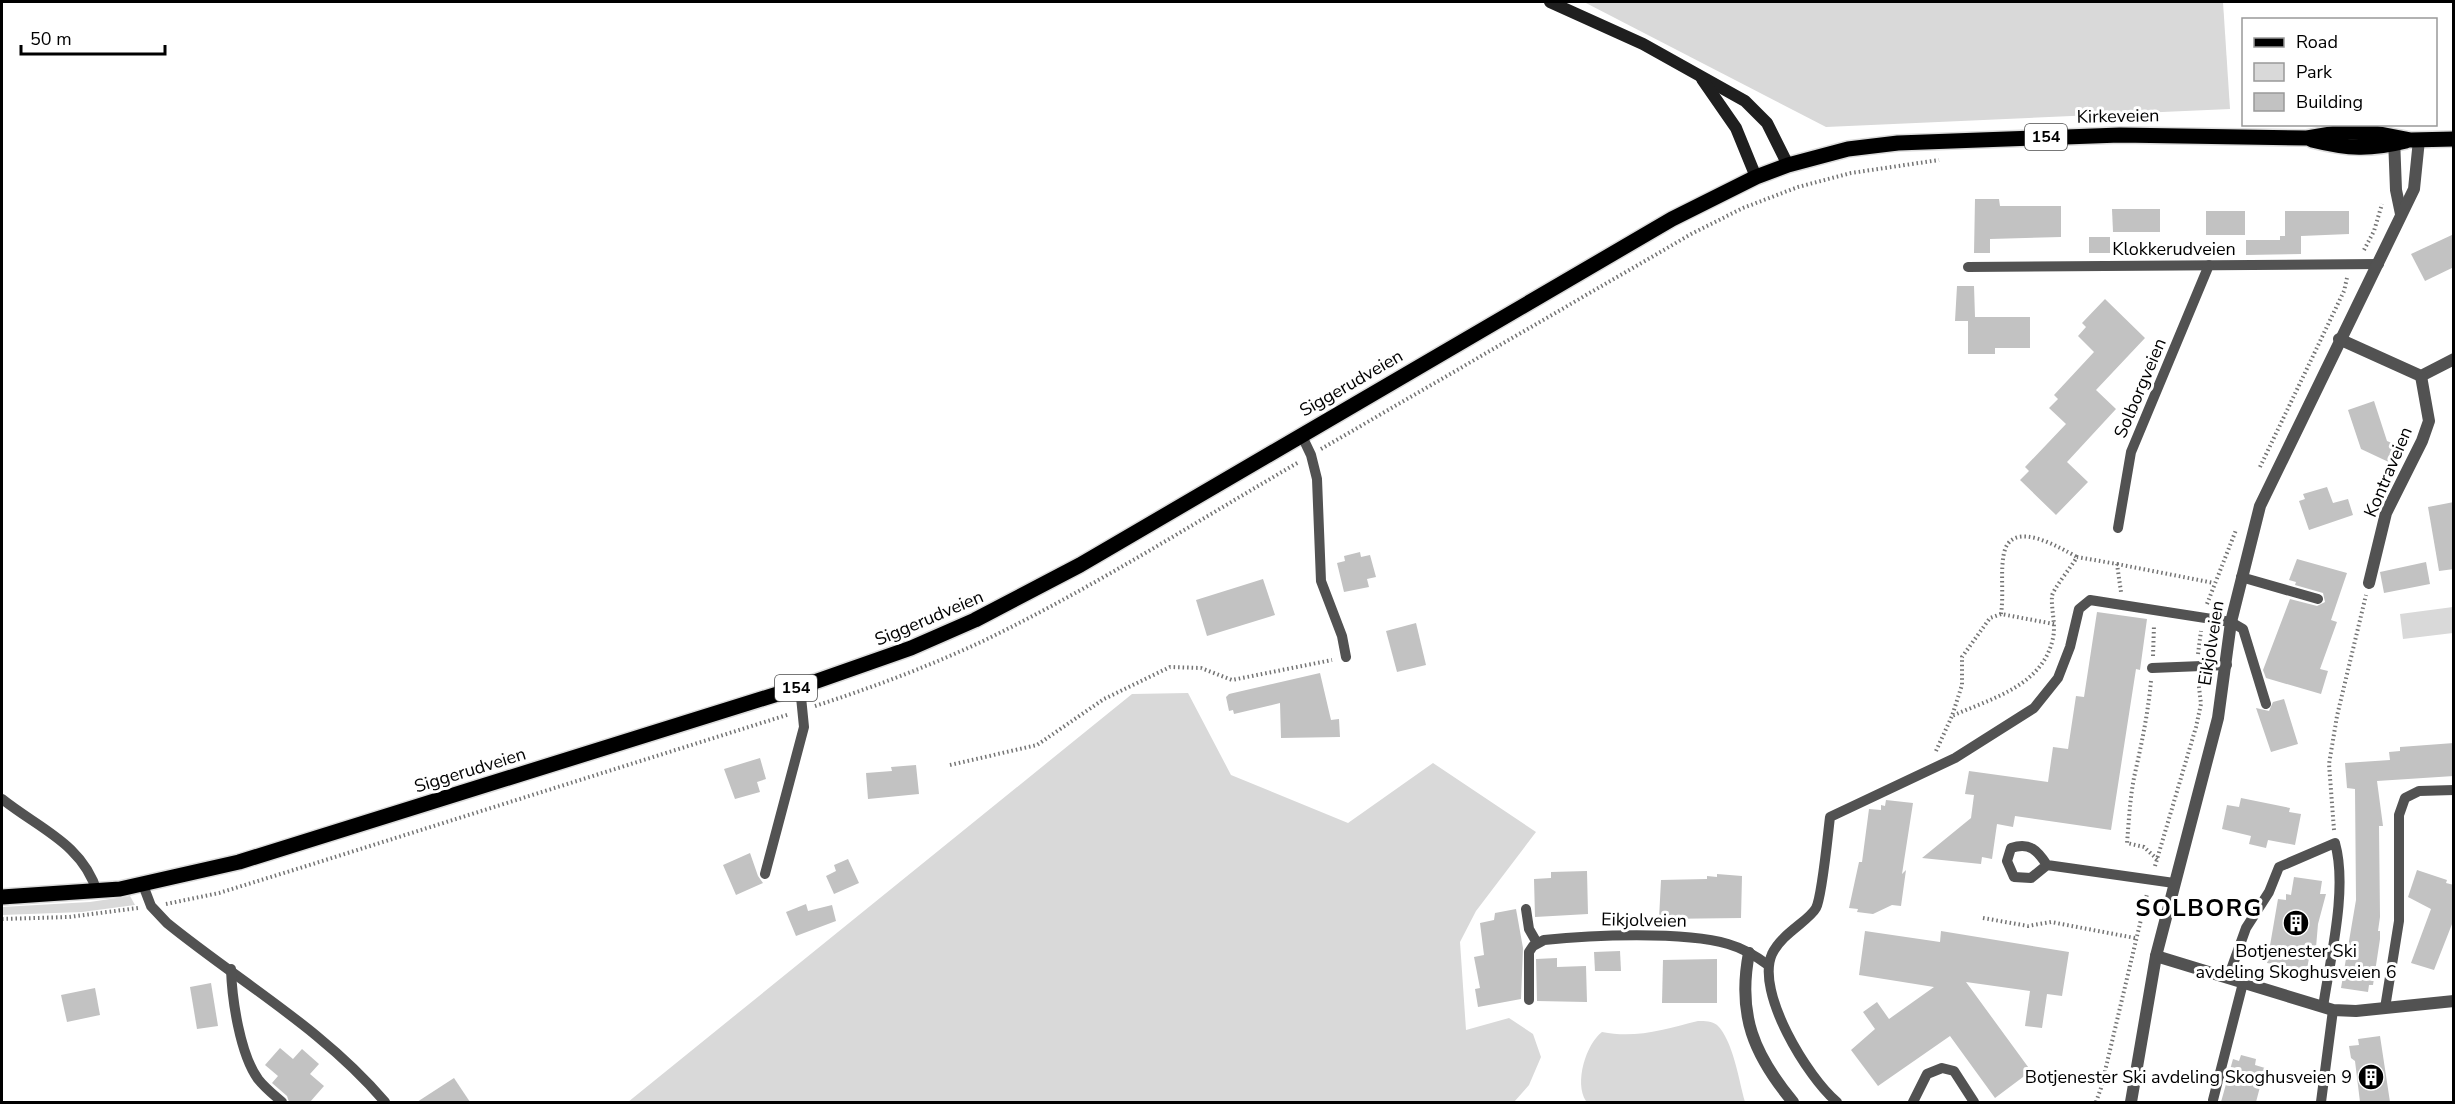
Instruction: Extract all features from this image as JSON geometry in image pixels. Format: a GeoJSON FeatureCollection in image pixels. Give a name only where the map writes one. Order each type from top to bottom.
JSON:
{"type":"FeatureCollection","features":[{"type":"Feature","properties":{"kind":"main road"},"geometry":{"type":"LineString","coordinates":[[1550,2],[1643,44],[1701,78],[1728,90],[1757,111],[1776,136],[1788,165]]}},
{"type":"Feature","properties":{"kind":"main road"},"geometry":{"type":"LineString","coordinates":[[1701,78],[1736,128],[1756,177]]}},
{"type":"Feature","properties":{"kind":"main road","name":"Kirkeveien"},"geometry":{"type":"LineString","coordinates":[[1788,165],[1848,149],[1933,141],[2161,135],[2307,138],[2343,132],[2394,140],[2454,139]]}},
{"type":"Feature","properties":{"kind":"main road","name":"Siggerudveien"},"geometry":{"type":"LineString","coordinates":[[2,897],[97,892],[143,885],[239,862],[800,687],[911,648],[1007,604],[1080,565],[1632,241],[1756,177],[1788,165]]}},
{"type":"Feature","properties":{"kind":"street"},"geometry":{"type":"LineString","coordinates":[[2394,140],[2396,190],[2401,214]]}},
{"type":"Feature","properties":{"kind":"street","name":"Eikjolveien"},"geometry":{"type":"LineString","coordinates":[[2131,1102],[2156,956],[2218,718],[2227,665],[2231,622],[2260,506],[2339,339],[2379,264],[2414,189],[2415,140]]}},
{"type":"Feature","properties":{"kind":"street"},"geometry":{"type":"LineString","coordinates":[[2339,339],[2421,376],[2454,359]]}},
{"type":"Feature","properties":{"kind":"street","name":"Kontraveien"},"geometry":{"type":"LineString","coordinates":[[2369,583],[2386,513],[2422,441],[2429,421],[2421,376]]}},
{"type":"Feature","properties":{"kind":"street"},"geometry":{"type":"LineString","coordinates":[[1749,953],[1745,972],[1745,1002],[1751,1034],[1764,1063],[1793,1102]]}},
{"type":"Feature","properties":{"kind":"street"},"geometry":{"type":"LineString","coordinates":[[2156,956],[2328,1009],[2385,1008],[2454,1001]]}},
{"type":"Feature","properties":{"kind":"lane","name":"Klokkerudveien"},"geometry":{"type":"LineString","coordinates":[[1968,267],[2379,264]]}},
{"type":"Feature","properties":{"kind":"lane","name":"Solborgveien"},"geometry":{"type":"LineString","coordinates":[[2118,528],[2131,452],[2209,265]]}},
{"type":"Feature","properties":{"kind":"lane"},"geometry":{"type":"LineString","coordinates":[[1301,434],[1311,455],[1318,491],[1321,581],[1342,636],[1346,657]]}},
{"type":"Feature","properties":{"kind":"lane"},"geometry":{"type":"LineString","coordinates":[[2241,577],[2318,599]]}},
{"type":"Feature","properties":{"kind":"lane"},"geometry":{"type":"LineString","coordinates":[[1837,1102],[1813,1074],[1778,1016],[1770,993],[1768,965],[1776,947],[1816,908],[1830,817],[1955,758],[2034,708],[2058,678],[2070,647],[2079,609],[2090,600],[2231,622],[2243,629],[2266,704]]}},
{"type":"Feature","properties":{"kind":"lane"},"geometry":{"type":"LineString","coordinates":[[2152,668],[2227,665]]}},
{"type":"Feature","properties":{"kind":"lane"},"geometry":{"type":"LineString","coordinates":[[765,874],[804,727],[800,687]]}},
{"type":"Feature","properties":{"kind":"lane"},"geometry":{"type":"LineString","coordinates":[[2385,1008],[2399,921],[2399,815],[2405,798],[2419,791],[2454,790]]}},
{"type":"Feature","properties":{"kind":"lane"},"geometry":{"type":"LineString","coordinates":[[2,799],[79,855],[93,876],[97,892]]}},
{"type":"Feature","properties":{"kind":"lane"},"geometry":{"type":"LineString","coordinates":[[2228,978],[2246,928],[2269,892],[2279,867],[2335,843],[2341,864],[2340,891],[2321,1102]]}},
{"type":"Feature","properties":{"kind":"lane"},"geometry":{"type":"LineString","coordinates":[[2047,865],[2174,883]]}},
{"type":"Feature","properties":{"kind":"lane"},"geometry":{"type":"LineString","coordinates":[[143,885],[151,906],[167,924],[231,969],[336,1050],[385,1102]]}},
{"type":"Feature","properties":{"kind":"lane"},"geometry":{"type":"LineString","coordinates":[[1526,909],[1529,929],[1537,943],[1533,946],[1528,958],[1529,1000]]}},
{"type":"Feature","properties":{"kind":"lane","name":"Eikjolveien"},"geometry":{"type":"LineString","coordinates":[[1537,943],[1574,938],[1653,936],[1725,943],[1749,953],[1768,965]]}},
{"type":"Feature","properties":{"kind":"lane"},"geometry":{"type":"LineString","coordinates":[[231,969],[235,1007],[253,1070],[266,1088],[282,1102]]}},
{"type":"Feature","properties":{"kind":"lane"},"geometry":{"type":"LineString","coordinates":[[2213,1100],[2243,983]]}},
{"type":"Feature","properties":{"kind":"lane"},"geometry":{"type":"LineString","coordinates":[[1913,1102],[1927,1074],[1942,1068],[1954,1071],[1974,1102]]}},
{"type":"Feature","properties":{"kind":"path"},"geometry":{"type":"LineString","coordinates":[[2,920],[80,916],[219,893],[882,684],[1001,632],[1080,590],[1693,233],[1743,208],[1827,178],[1944,158]]}},
{"type":"Feature","properties":{"kind":"path"},"geometry":{"type":"LineString","coordinates":[[2001,614],[2004,555],[2007,545],[2016,538],[2043,540],[2077,557],[2214,583]]}},
{"type":"Feature","properties":{"kind":"path"},"geometry":{"type":"LineString","coordinates":[[1952,716],[2019,686],[2042,667],[2054,637],[2052,593],[2077,557]]}},
{"type":"Feature","properties":{"kind":"path"},"geometry":{"type":"LineString","coordinates":[[2117,564],[2122,604]]}},
{"type":"Feature","properties":{"kind":"path"},"geometry":{"type":"LineString","coordinates":[[2335,843],[2329,764],[2337,716],[2369,583]]}},
{"type":"Feature","properties":{"kind":"path"},"geometry":{"type":"LineString","coordinates":[[2096,1102],[2102,1088],[2135,938],[2158,860],[2144,847],[2127,843],[2135,774],[2146,734],[2144,720],[2155,643],[2154,610]]}},
{"type":"Feature","properties":{"kind":"path"},"geometry":{"type":"LineString","coordinates":[[1928,771],[1952,716],[1962,685],[1962,657],[1990,618],[2001,614],[2054,624]]}},
{"type":"Feature","properties":{"kind":"path"},"geometry":{"type":"LineString","coordinates":[[950,765],[1037,744],[1104,699],[1170,667],[1201,668],[1236,680],[1346,657]]}},
{"type":"Feature","properties":{"kind":"path"},"geometry":{"type":"LineString","coordinates":[[1983,918],[2028,926],[2051,922],[2135,938]]}},
{"type":"Feature","properties":{"kind":"green space"},"geometry":{"type":"Polygon","coordinates":[[[1584,2],[2223,2],[2230,109],[1826,127],[1584,2]]]}},
{"type":"Feature","properties":{"kind":"green space"},"geometry":{"type":"Polygon","coordinates":[[[2453,607],[2453,633],[2403,639],[2400,614],[2453,607]]]}},
{"type":"Feature","properties":{"kind":"green space"},"geometry":{"type":"Polygon","coordinates":[[[1188,693],[1231,775],[1348,823],[1433,763],[1536,832],[1476,911],[1460,942],[1466,1030],[1509,1018],[1533,1034],[1541,1057],[1529,1085],[1514,1102],[628,1102],[1132,694],[1188,693]]]}},
{"type":"Feature","properties":{"kind":"green space"},"geometry":{"type":"Polygon","coordinates":[[[130,896],[135,905],[82,912],[2,915],[2,907],[90,902],[130,896]]]}},
{"type":"Feature","properties":{"kind":"green space"},"geometry":{"type":"Polygon","coordinates":[[[1698,1021],[1713,1023],[1723,1032],[1738,1072],[1745,1102],[1586,1101],[1581,1084],[1583,1064],[1591,1045],[1602,1032],[1639,1034],[1698,1021]]]}},
{"type":"Feature","properties":{"kind":"building"},"geometry":{"type":"Polygon","coordinates":[[[1975,199],[1999,199],[2000,206],[2061,206],[2061,237],[1990,239],[1990,253],[1974,253],[1975,199]]]}},
{"type":"Feature","properties":{"kind":"building"},"geometry":{"type":"Polygon","coordinates":[[[2112,209],[2160,209],[2160,232],[2113,232],[2112,209]]]}},
{"type":"Feature","properties":{"kind":"building"},"geometry":{"type":"Polygon","coordinates":[[[2206,211],[2245,211],[2245,235],[2206,235],[2206,211]]]}},
{"type":"Feature","properties":{"kind":"building"},"geometry":{"type":"Polygon","coordinates":[[[2285,211],[2349,211],[2349,234],[2301,236],[2301,254],[2246,255],[2246,240],[2280,240],[2280,236],[2285,236],[2285,211]]]}},
{"type":"Feature","properties":{"kind":"building"},"geometry":{"type":"Polygon","coordinates":[[[2454,234],[2454,267],[2425,281],[2411,254],[2454,234]]]}},
{"type":"Feature","properties":{"kind":"building"},"geometry":{"type":"Polygon","coordinates":[[[2089,237],[2110,237],[2110,253],[2089,253],[2089,237]]]}},
{"type":"Feature","properties":{"kind":"building"},"geometry":{"type":"Polygon","coordinates":[[[1957,286],[1974,286],[1975,317],[2030,317],[2030,348],[1995,348],[1995,354],[1968,354],[1968,321],[1955,321],[1957,286]]]}},
{"type":"Feature","properties":{"kind":"building"},"geometry":{"type":"Polygon","coordinates":[[[2105,299],[2145,338],[2096,390],[2116,409],[2067,462],[2088,482],[2056,515],[2020,480],[2029,471],[2025,467],[2066,424],[2049,408],[2058,399],[2054,395],[2094,352],[2078,336],[2086,327],[2082,323],[2105,299]]]}},
{"type":"Feature","properties":{"kind":"building"},"geometry":{"type":"Polygon","coordinates":[[[2374,401],[2387,441],[2403,448],[2395,465],[2361,449],[2348,410],[2374,401]]]}},
{"type":"Feature","properties":{"kind":"building"},"geometry":{"type":"Polygon","coordinates":[[[2327,487],[2333,503],[2348,499],[2353,515],[2309,530],[2299,501],[2305,499],[2303,494],[2327,487]]]}},
{"type":"Feature","properties":{"kind":"building"},"geometry":{"type":"Polygon","coordinates":[[[2454,502],[2454,569],[2439,571],[2428,507],[2454,502]]]}},
{"type":"Feature","properties":{"kind":"building"},"geometry":{"type":"Polygon","coordinates":[[[1360,552],[1361,557],[1370,555],[1376,577],[1367,579],[1369,587],[1344,592],[1337,563],[1345,561],[1344,556],[1360,552]]]}},
{"type":"Feature","properties":{"kind":"building"},"geometry":{"type":"Polygon","coordinates":[[[2297,559],[2347,573],[2331,620],[2337,622],[2320,669],[2328,671],[2321,694],[2266,678],[2263,670],[2290,599],[2317,606],[2325,602],[2323,593],[2295,585],[2296,582],[2289,580],[2297,559]]]}},
{"type":"Feature","properties":{"kind":"building"},"geometry":{"type":"Polygon","coordinates":[[[2426,562],[2430,584],[2384,593],[2380,572],[2426,562]]]}},
{"type":"Feature","properties":{"kind":"building"},"geometry":{"type":"Polygon","coordinates":[[[1263,579],[1275,615],[1207,636],[1196,600],[1263,579]]]}},
{"type":"Feature","properties":{"kind":"building"},"geometry":{"type":"Polygon","coordinates":[[[2097,612],[2147,619],[2140,670],[2136,669],[2111,830],[2015,816],[2013,827],[1997,824],[1992,859],[1982,857],[1981,864],[1922,858],[1971,818],[1974,795],[1965,794],[1969,771],[2048,782],[2053,747],[2068,749],[2076,696],[2084,697],[2097,612]]]}},
{"type":"Feature","properties":{"kind":"building"},"geometry":{"type":"Polygon","coordinates":[[[1416,623],[1426,665],[1397,672],[1386,631],[1416,623]]]}},
{"type":"Feature","properties":{"kind":"building"},"geometry":{"type":"Polygon","coordinates":[[[1320,673],[1331,720],[1339,719],[1340,737],[1281,738],[1280,703],[1234,714],[1233,710],[1229,711],[1226,697],[1229,694],[1320,673]]]}},
{"type":"Feature","properties":{"kind":"building"},"geometry":{"type":"Polygon","coordinates":[[[2284,699],[2298,744],[2271,752],[2256,708],[2269,711],[2273,702],[2284,699]]]}},
{"type":"Feature","properties":{"kind":"building"},"geometry":{"type":"Polygon","coordinates":[[[2454,743],[2454,776],[2377,781],[2383,826],[2379,826],[2380,917],[2378,931],[2380,931],[2380,939],[2373,985],[2369,985],[2368,992],[2341,988],[2356,900],[2355,789],[2347,788],[2345,763],[2390,760],[2389,752],[2400,751],[2400,747],[2454,743]]]}},
{"type":"Feature","properties":{"kind":"building"},"geometry":{"type":"Polygon","coordinates":[[[760,758],[766,779],[757,782],[760,792],[735,799],[724,769],[760,758]]]}},
{"type":"Feature","properties":{"kind":"building"},"geometry":{"type":"Polygon","coordinates":[[[916,765],[919,794],[868,799],[866,773],[892,771],[891,767],[916,765]]]}},
{"type":"Feature","properties":{"kind":"building"},"geometry":{"type":"Polygon","coordinates":[[[2241,798],[2290,808],[2289,812],[2301,814],[2295,845],[2268,840],[2266,848],[2249,844],[2251,836],[2222,829],[2227,805],[2239,807],[2241,798]]]}},
{"type":"Feature","properties":{"kind":"building"},"geometry":{"type":"Polygon","coordinates":[[[1886,800],[1913,803],[1902,874],[1906,870],[1901,906],[1892,905],[1873,914],[1857,912],[1858,909],[1849,908],[1859,862],[1862,862],[1869,809],[1881,810],[1881,805],[1885,806],[1886,800]]]}},
{"type":"Feature","properties":{"kind":"building"},"geometry":{"type":"Polygon","coordinates":[[[750,853],[758,876],[763,883],[736,895],[723,865],[750,853]]]}},
{"type":"Feature","properties":{"kind":"building"},"geometry":{"type":"Polygon","coordinates":[[[848,859],[859,883],[834,894],[826,876],[836,871],[834,865],[848,859]]]}},
{"type":"Feature","properties":{"kind":"building"},"geometry":{"type":"Polygon","coordinates":[[[2417,870],[2447,880],[2446,883],[2454,885],[2454,919],[2434,970],[2411,963],[2431,909],[2408,897],[2417,870]]]}},
{"type":"Feature","properties":{"kind":"building"},"geometry":{"type":"Polygon","coordinates":[[[1587,871],[1588,914],[1535,917],[1534,879],[1551,878],[1551,872],[1587,871]]]}},
{"type":"Feature","properties":{"kind":"building"},"geometry":{"type":"Polygon","coordinates":[[[1717,874],[1742,876],[1741,918],[1659,919],[1661,880],[1707,879],[1707,876],[1717,877],[1717,874]]]}},
{"type":"Feature","properties":{"kind":"building","name":"Botjenester Ski avdeling Skoghusveien 6"},"geometry":{"type":"Polygon","coordinates":[[[2294,877],[2322,881],[2320,894],[2326,894],[2318,924],[2315,959],[2309,958],[2307,970],[2267,963],[2278,899],[2286,900],[2286,894],[2291,895],[2294,877]]]}},
{"type":"Feature","properties":{"kind":"building"},"geometry":{"type":"Polygon","coordinates":[[[806,904],[808,911],[832,905],[836,921],[796,936],[786,912],[806,904]]]}},
{"type":"Feature","properties":{"kind":"building"},"geometry":{"type":"Polygon","coordinates":[[[1516,909],[1523,948],[1521,999],[1478,1007],[1475,989],[1480,988],[1474,957],[1484,955],[1480,923],[1494,920],[1495,913],[1516,909]]]}},
{"type":"Feature","properties":{"kind":"building"},"geometry":{"type":"Polygon","coordinates":[[[1865,931],[1940,942],[1941,931],[2069,952],[2062,996],[2047,994],[2042,1028],[2025,1026],[2030,991],[1966,982],[2031,1071],[1995,1098],[1950,1036],[1878,1086],[1851,1050],[1875,1029],[1863,1012],[1877,1002],[1889,1019],[1934,987],[1859,975],[1865,931]]]}},
{"type":"Feature","properties":{"kind":"building"},"geometry":{"type":"Polygon","coordinates":[[[1620,951],[1621,971],[1595,971],[1594,952],[1620,951]]]}},
{"type":"Feature","properties":{"kind":"building"},"geometry":{"type":"Polygon","coordinates":[[[1557,958],[1557,967],[1586,966],[1587,1002],[1537,1001],[1536,959],[1557,958]]]}},
{"type":"Feature","properties":{"kind":"building"},"geometry":{"type":"Polygon","coordinates":[[[1717,959],[1717,1003],[1662,1003],[1663,960],[1717,959]]]}},
{"type":"Feature","properties":{"kind":"building"},"geometry":{"type":"Polygon","coordinates":[[[211,983],[218,1026],[197,1029],[190,987],[211,983]]]}},
{"type":"Feature","properties":{"kind":"building"},"geometry":{"type":"Polygon","coordinates":[[[95,988],[100,1015],[67,1022],[61,995],[95,988]]]}},
{"type":"Feature","properties":{"kind":"building","name":"Botjenester Ski avdeling Skoghusveien 9"},"geometry":{"type":"Polygon","coordinates":[[[2380,1036],[2390,1102],[2360,1102],[2355,1061],[2351,1058],[2349,1046],[2359,1045],[2358,1039],[2380,1036]]]}},
{"type":"Feature","properties":{"kind":"building"},"geometry":{"type":"Polygon","coordinates":[[[280,1048],[293,1059],[302,1049],[319,1064],[310,1074],[324,1086],[310,1102],[289,1102],[287,1096],[272,1083],[278,1076],[265,1065],[280,1048]]]}},
{"type":"Feature","properties":{"kind":"building"},"geometry":{"type":"Polygon","coordinates":[[[2241,1055],[2256,1059],[2255,1065],[2265,1068],[2256,1102],[2221,1102],[2233,1059],[2239,1061],[2241,1055]]]}},
{"type":"Feature","properties":{"kind":"building"},"geometry":{"type":"Polygon","coordinates":[[[454,1078],[470,1102],[417,1102],[454,1078]]]}},
{"type":"Feature","properties":{"kind":"place","name":"Botjenester Ski avdeling Skoghusveien 6"},"geometry":{"type":"Point","coordinates":[2296,923]}},
{"type":"Feature","properties":{"kind":"place","name":"Botjenester Ski avdeling Skoghusveien 9"},"geometry":{"type":"Point","coordinates":[2371,1077]}},
{"type":"Feature","properties":{"kind":"district","name":"SOLBORG"},"geometry":{"type":"Point","coordinates":[2199,908]}}]}
